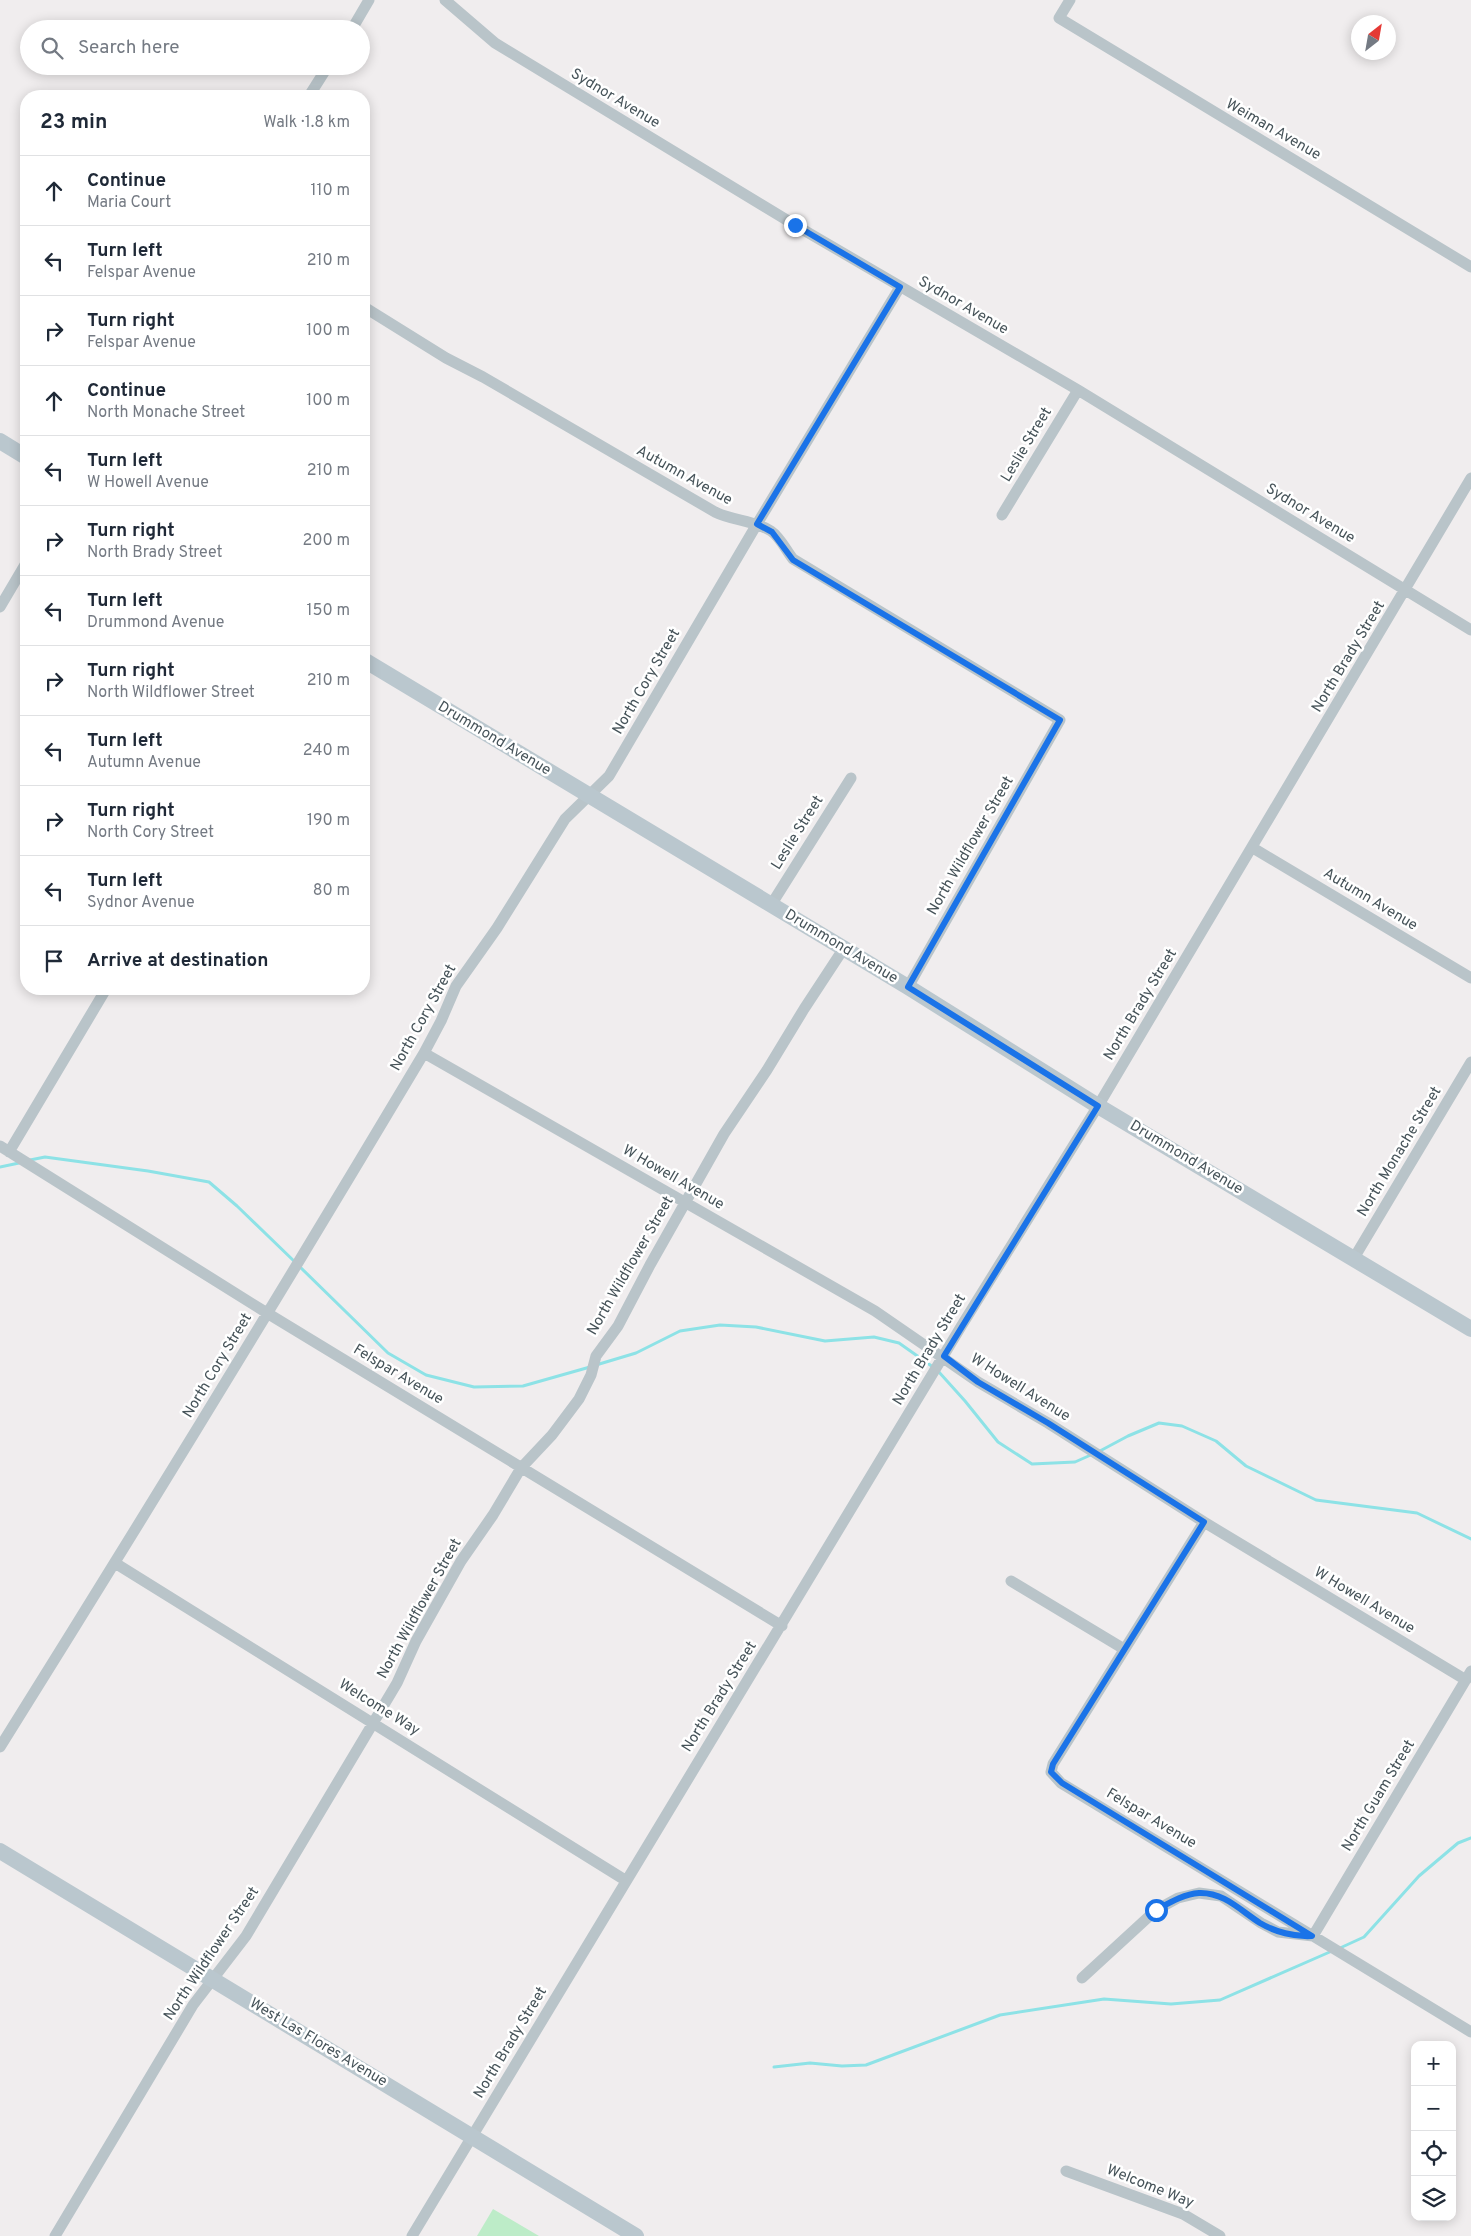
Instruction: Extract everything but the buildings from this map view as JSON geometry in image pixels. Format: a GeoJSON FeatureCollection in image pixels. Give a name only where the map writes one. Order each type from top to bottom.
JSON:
{"type":"FeatureCollection","features":[{"type":"Feature","properties":{"kind":"street"},"geometry":{"type":"LineString","coordinates":[[357,20],[369,0]]}},
{"type":"Feature","properties":{"kind":"street","name":"Sydnor Avenue"},"geometry":{"type":"LineString","coordinates":[[445,0],[495,43],[900,287],[1078,390],[1471,630]]}},
{"type":"Feature","properties":{"kind":"street","name":"Weiman Avenue"},"geometry":{"type":"LineString","coordinates":[[1070,0],[1059,18],[1471,267]]}},
{"type":"Feature","properties":{"kind":"street"},"geometry":{"type":"LineString","coordinates":[[313,90],[322,75]]}},
{"type":"Feature","properties":{"kind":"street","name":"North Cory Street"},"geometry":{"type":"LineString","coordinates":[[0,1747],[115,1564],[424,1053],[441,1021],[456,986],[497,928],[565,819],[588,795],[598,788],[613,770],[757,524],[900,287]]}},
{"type":"Feature","properties":{"kind":"street","name":"Autumn Avenue"},"geometry":{"type":"LineString","coordinates":[[370,311],[446,358],[483,377],[715,512],[728,518],[757,524],[772,532],[793,560],[1060,720]]}},
{"type":"Feature","properties":{"kind":"street","name":"Leslie Street"},"geometry":{"type":"LineString","coordinates":[[1002,516],[1078,390]]}},
{"type":"Feature","properties":{"kind":"street"},"geometry":{"type":"LineString","coordinates":[[0,442],[20,454]]}},
{"type":"Feature","properties":{"kind":"street","name":"North Brady Street"},"geometry":{"type":"LineString","coordinates":[[412,2236],[625,1880],[782,1626],[944,1356],[1098,1106],[1253,848],[1471,478]]}},
{"type":"Feature","properties":{"kind":"street"},"geometry":{"type":"LineString","coordinates":[[0,606],[20,573]]}},
{"type":"Feature","properties":{"kind":"street","name":"Drummond Avenue"},"geometry":{"type":"LineString","coordinates":[[370,664],[844,948],[1098,1106],[1471,1329]]}},
{"type":"Feature","properties":{"kind":"street","name":"North Wildflower Street"},"geometry":{"type":"LineString","coordinates":[[908,987],[1060,720]]}},
{"type":"Feature","properties":{"kind":"street","name":"Leslie Street"},"geometry":{"type":"LineString","coordinates":[[771,905],[851,778]]}},
{"type":"Feature","properties":{"kind":"street","name":"Autumn Avenue"},"geometry":{"type":"LineString","coordinates":[[1253,848],[1471,978]]}},
{"type":"Feature","properties":{"kind":"street","name":"North Wildflower Street"},"geometry":{"type":"LineString","coordinates":[[55,2236],[193,2005],[246,1936],[396,1683],[416,1642],[461,1561],[493,1515],[521,1468],[552,1435],[579,1399],[591,1375],[596,1356],[618,1326],[724,1134],[844,948]]}},
{"type":"Feature","properties":{"kind":"street"},"geometry":{"type":"LineString","coordinates":[[5,1149],[24,1127],[102,995]]}},
{"type":"Feature","properties":{"kind":"street","name":"W Howell Avenue"},"geometry":{"type":"LineString","coordinates":[[424,1053],[875,1311],[944,1356],[978,1382],[1048,1423],[1204,1522],[1469,1676]]}},
{"type":"Feature","properties":{"kind":"street","name":"North Monache Street"},"geometry":{"type":"LineString","coordinates":[[1354,1258],[1471,1062]]}},
{"type":"Feature","properties":{"kind":"street","name":"Felspar Avenue"},"geometry":{"type":"LineString","coordinates":[[5,1149],[267,1313],[782,1626]]}},
{"type":"Feature","properties":{"kind":"street"},"geometry":{"type":"LineString","coordinates":[[1012,1581],[1124,1649],[1204,1522]]}},
{"type":"Feature","properties":{"kind":"street","name":"Welcome Way"},"geometry":{"type":"LineString","coordinates":[[115,1564],[373,1722],[625,1880]]}},
{"type":"Feature","properties":{"kind":"street","name":"Felspar Avenue"},"geometry":{"type":"LineString","coordinates":[[1124,1649],[1053,1764],[1051,1772],[1062,1783],[1471,2032]]}},
{"type":"Feature","properties":{"kind":"street","name":"North Guam Street"},"geometry":{"type":"LineString","coordinates":[[1312,1936],[1469,1676]]}},
{"type":"Feature","properties":{"kind":"street","name":"West Las Flores Avenue"},"geometry":{"type":"LineString","coordinates":[[0,1851],[636,2236]]}},
{"type":"Feature","properties":{"kind":"street"},"geometry":{"type":"LineString","coordinates":[[1082,1978],[1156,1910],[1178,1898],[1199,1893],[1222,1896],[1261,1924],[1278,1932],[1312,1936]]}},
{"type":"Feature","properties":{"kind":"street","name":"Welcome Way"},"geometry":{"type":"LineString","coordinates":[[1066,2171],[1183,2214],[1220,2236]]}},
{"type":"Feature","properties":{"kind":"green space"},"geometry":{"type":"Polygon","coordinates":[[[493,2209],[539,2236],[477,2236],[493,2209]]]}},
{"type":"Feature","properties":{"kind":"waterway"},"geometry":{"type":"LineString","coordinates":[[30,1160],[45,1157],[148,1171],[209,1182],[295,1262]]}},
{"type":"Feature","properties":{"kind":"waterway"},"geometry":{"type":"LineString","coordinates":[[0,1167],[19,1163]]}},
{"type":"Feature","properties":{"kind":"waterway"},"geometry":{"type":"LineString","coordinates":[[299,1266],[388,1353],[426,1375],[474,1387],[523,1386],[590,1367]]}},
{"type":"Feature","properties":{"kind":"waterway"},"geometry":{"type":"LineString","coordinates":[[596,1365],[636,1353],[680,1331],[720,1325],[756,1327],[825,1341],[874,1337],[899,1343],[933,1367]]}},
{"type":"Feature","properties":{"kind":"waterway"},"geometry":{"type":"LineString","coordinates":[[938,1371],[998,1442],[1032,1464],[1075,1462],[1093,1454]]}},
{"type":"Feature","properties":{"kind":"waterway"},"geometry":{"type":"LineString","coordinates":[[1098,1452],[1128,1436],[1159,1423],[1182,1426],[1216,1441],[1246,1466],[1316,1500],[1417,1513],[1471,1539]]}},
{"type":"Feature","properties":{"kind":"waterway"},"geometry":{"type":"LineString","coordinates":[[1340,1948],[1364,1937],[1419,1876],[1458,1843],[1471,1838]]}},
{"type":"Feature","properties":{"kind":"waterway"},"geometry":{"type":"LineString","coordinates":[[774,2067],[810,2063],[842,2066],[866,2065],[1000,2015],[1104,1999],[1171,2004],[1220,2000],[1332,1951]]}},
{"type":"Feature","properties":{"kind":"route"},"geometry":{"type":"LineString","coordinates":[[795,225],[900,287],[757,524],[772,532],[793,560],[1060,720],[908,987],[1098,1106],[944,1356],[978,1382],[1048,1423],[1204,1522],[1053,1764],[1051,1772],[1062,1783],[1312,1936],[1278,1932],[1261,1924],[1222,1896],[1199,1893],[1178,1898],[1156,1910]]}}]}
